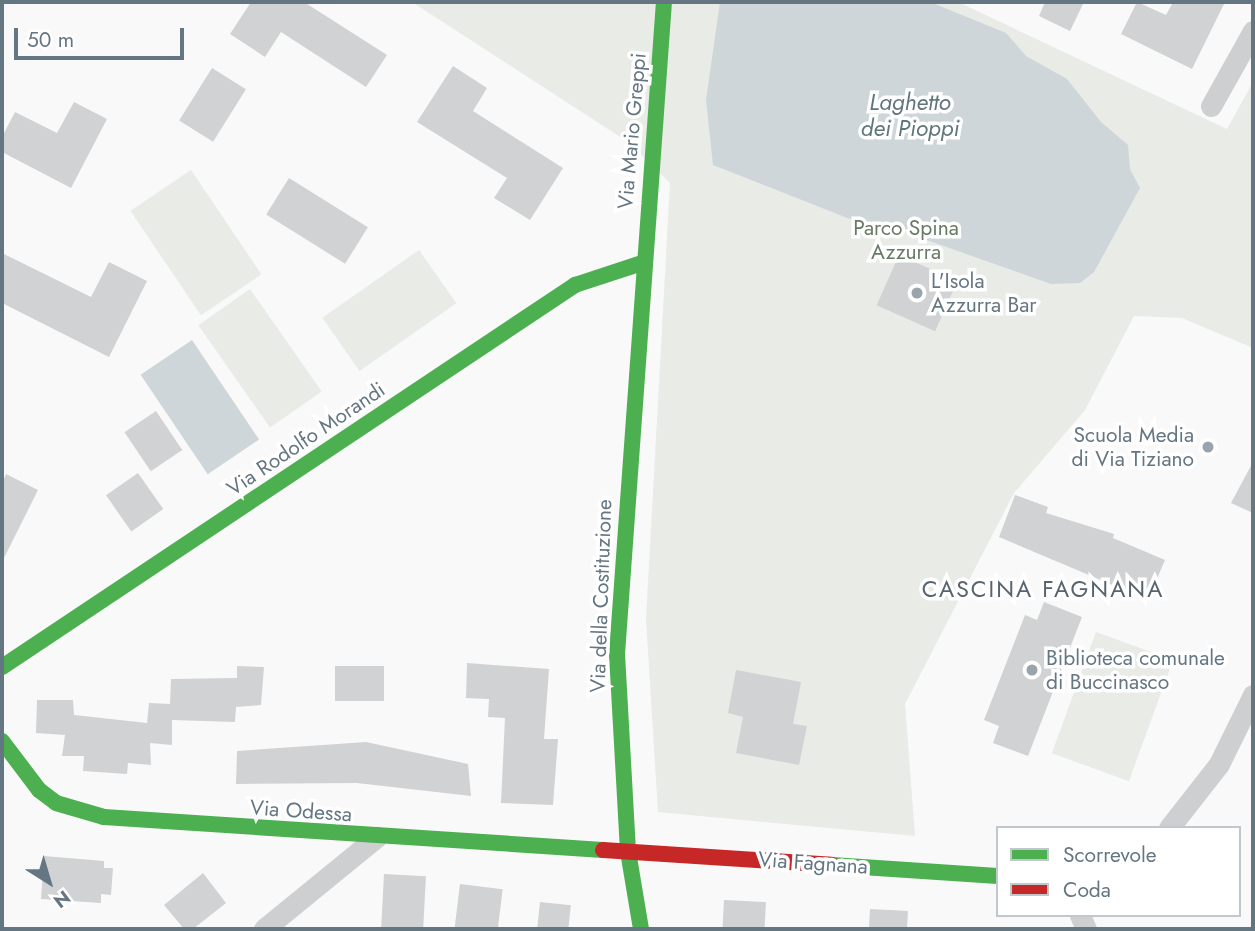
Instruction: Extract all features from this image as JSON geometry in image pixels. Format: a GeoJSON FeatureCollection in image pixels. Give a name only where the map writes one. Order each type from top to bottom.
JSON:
{"type":"FeatureCollection","features":[{"type":"Feature","properties":{"kind":"street","name":"Via Mario Greppi"},"geometry":{"type":"LineString","coordinates":[[642,263],[664,2]]}},
{"type":"Feature","properties":{"kind":"street"},"geometry":{"type":"LineString","coordinates":[[1212,106],[1253,31]]}},
{"type":"Feature","properties":{"kind":"street","name":"Via Rodolfo Morandi"},"geometry":{"type":"LineString","coordinates":[[2,667],[575,285],[642,263]]}},
{"type":"Feature","properties":{"kind":"street","name":"Via della Costituzione"},"geometry":{"type":"LineString","coordinates":[[641,929],[628,851],[617,654],[642,263]]}},
{"type":"Feature","properties":{"kind":"street"},"geometry":{"type":"LineString","coordinates":[[1171,826],[1219,764],[1253,695]]}},
{"type":"Feature","properties":{"kind":"street","name":"Via Odessa"},"geometry":{"type":"LineString","coordinates":[[2,741],[39,790],[80,812],[134,820],[628,851]]}},
{"type":"Feature","properties":{"kind":"street"},"geometry":{"type":"LineString","coordinates":[[264,929],[377,837]]}},
{"type":"Feature","properties":{"kind":"street","name":"Via Fagnana"},"geometry":{"type":"LineString","coordinates":[[628,851],[996,876]]}},
{"type":"Feature","properties":{"kind":"green space","name":"Parco Spina Azzurra"},"geometry":{"type":"Polygon","coordinates":[[[412,2],[958,2],[1227,129],[1253,82],[1253,348],[1182,318],[1134,316],[1085,410],[1014,493],[905,704],[915,836],[658,812],[646,619],[670,183],[628,142],[412,2]]]}},
{"type":"Feature","properties":{"kind":"green space"},"geometry":{"type":"Polygon","coordinates":[[[191,170],[261,274],[201,315],[130,211],[191,170]]]}},
{"type":"Feature","properties":{"kind":"green space"},"geometry":{"type":"Polygon","coordinates":[[[419,250],[456,303],[360,371],[322,318],[419,250]]]}},
{"type":"Feature","properties":{"kind":"green space"},"geometry":{"type":"Polygon","coordinates":[[[250,289],[322,391],[270,428],[198,325],[250,289]]]}},
{"type":"Feature","properties":{"kind":"green space"},"geometry":{"type":"Polygon","coordinates":[[[1096,632],[1173,660],[1129,781],[1052,753],[1096,632]]]}},
{"type":"Feature","properties":{"kind":"water","name":"Laghetto dei Pioppi"},"geometry":{"type":"Polygon","coordinates":[[[720,2],[935,4],[1006,33],[1026,56],[1067,79],[1101,122],[1128,145],[1130,169],[1140,188],[1094,272],[1080,283],[1051,284],[876,222],[855,221],[713,165],[706,100],[720,2]]]}},
{"type":"Feature","properties":{"kind":"water"},"geometry":{"type":"Polygon","coordinates":[[[192,340],[259,439],[208,474],[141,375],[192,340]]]}},
{"type":"Feature","properties":{"kind":"building"},"geometry":{"type":"Polygon","coordinates":[[[251,2],[304,2],[387,55],[366,87],[281,32],[265,57],[230,34],[251,2]]]}},
{"type":"Feature","properties":{"kind":"building"},"geometry":{"type":"Polygon","coordinates":[[[1045,2],[1084,2],[1070,31],[1039,16],[1045,2]]]}},
{"type":"Feature","properties":{"kind":"building"},"geometry":{"type":"Polygon","coordinates":[[[1137,2],[1166,15],[1173,2],[1225,2],[1192,69],[1121,34],[1137,2]]]}},
{"type":"Feature","properties":{"kind":"building"},"geometry":{"type":"Polygon","coordinates":[[[453,66],[487,88],[473,111],[563,168],[530,220],[494,198],[507,178],[417,122],[453,66]]]}},
{"type":"Feature","properties":{"kind":"building"},"geometry":{"type":"Polygon","coordinates":[[[212,68],[246,89],[213,142],[179,121],[212,68]]]}},
{"type":"Feature","properties":{"kind":"building"},"geometry":{"type":"Polygon","coordinates":[[[74,102],[107,119],[71,188],[2,152],[2,137],[15,112],[57,133],[74,102]]]}},
{"type":"Feature","properties":{"kind":"building"},"geometry":{"type":"Polygon","coordinates":[[[289,178],[368,227],[345,264],[266,214],[289,178]]]}},
{"type":"Feature","properties":{"kind":"building"},"geometry":{"type":"Polygon","coordinates":[[[2,253],[91,297],[109,262],[147,281],[109,357],[2,303],[2,253]]]}},
{"type":"Feature","properties":{"kind":"building","name":"L'Isola Azzurra Bar"},"geometry":{"type":"Polygon","coordinates":[[[899,255],[957,281],[935,331],[877,305],[899,255]]]}},
{"type":"Feature","properties":{"kind":"building"},"geometry":{"type":"Polygon","coordinates":[[[156,411],[182,450],[151,471],[124,432],[156,411]]]}},
{"type":"Feature","properties":{"kind":"building"},"geometry":{"type":"Polygon","coordinates":[[[1253,462],[1253,513],[1231,503],[1253,462]]]}},
{"type":"Feature","properties":{"kind":"building"},"geometry":{"type":"Polygon","coordinates":[[[138,473],[163,509],[131,531],[106,495],[138,473]]]}},
{"type":"Feature","properties":{"kind":"building"},"geometry":{"type":"Polygon","coordinates":[[[6,474],[38,490],[2,562],[2,484],[6,474]]]}},
{"type":"Feature","properties":{"kind":"building"},"geometry":{"type":"Polygon","coordinates":[[[1015,495],[1048,507],[1046,513],[1114,534],[1113,538],[1165,560],[1148,600],[999,537],[1015,495]]]}},
{"type":"Feature","properties":{"kind":"building","name":"Biblioteca comunale di Buccinasco"},"geometry":{"type":"Polygon","coordinates":[[[1044,602],[1082,617],[1028,756],[993,743],[999,726],[984,720],[1025,615],[1037,620],[1044,602]]]}},
{"type":"Feature","properties":{"kind":"building"},"geometry":{"type":"Polygon","coordinates":[[[467,663],[549,669],[544,739],[558,739],[553,805],[501,803],[505,718],[488,717],[489,699],[466,698],[467,663]]]}},
{"type":"Feature","properties":{"kind":"building"},"geometry":{"type":"Polygon","coordinates":[[[237,666],[264,667],[261,705],[236,707],[235,722],[172,720],[172,745],[150,743],[151,765],[128,763],[127,774],[83,771],[84,756],[62,756],[65,735],[36,733],[37,700],[73,700],[74,715],[147,723],[149,703],[170,704],[171,679],[237,678],[237,666]]]}},
{"type":"Feature","properties":{"kind":"building"},"geometry":{"type":"Polygon","coordinates":[[[335,666],[384,666],[384,701],[335,701],[335,666]]]}},
{"type":"Feature","properties":{"kind":"building"},"geometry":{"type":"Polygon","coordinates":[[[736,670],[801,682],[793,724],[807,726],[799,765],[736,753],[743,717],[728,713],[736,670]]]}},
{"type":"Feature","properties":{"kind":"building"},"geometry":{"type":"Polygon","coordinates":[[[366,742],[468,764],[471,796],[357,783],[236,784],[237,751],[366,742]]]}},
{"type":"Feature","properties":{"kind":"building"},"geometry":{"type":"Polygon","coordinates":[[[44,856],[104,861],[104,868],[113,868],[111,895],[101,894],[101,903],[41,899],[44,856]]]}},
{"type":"Feature","properties":{"kind":"building"},"geometry":{"type":"Polygon","coordinates":[[[203,873],[226,903],[193,929],[184,929],[164,905],[203,873]]]}},
{"type":"Feature","properties":{"kind":"building"},"geometry":{"type":"Polygon","coordinates":[[[384,874],[426,876],[423,929],[381,929],[384,874]]]}},
{"type":"Feature","properties":{"kind":"building"},"geometry":{"type":"Polygon","coordinates":[[[460,884],[503,889],[498,929],[455,929],[460,884]]]}},
{"type":"Feature","properties":{"kind":"building"},"geometry":{"type":"Polygon","coordinates":[[[724,900],[766,902],[765,929],[722,929],[724,900]]]}},
{"type":"Feature","properties":{"kind":"building"},"geometry":{"type":"Polygon","coordinates":[[[540,902],[571,905],[568,929],[537,929],[540,902]]]}},
{"type":"Feature","properties":{"kind":"building"},"geometry":{"type":"Polygon","coordinates":[[[870,909],[908,911],[907,929],[869,929],[870,909]]]}},
{"type":"Feature","properties":{"kind":"traffic: fast"},"geometry":{"type":"LineString","coordinates":[[641,929],[628,851],[617,654],[664,2]]}},
{"type":"Feature","properties":{"kind":"traffic: fast"},"geometry":{"type":"LineString","coordinates":[[2,667],[575,285],[642,263]]}},
{"type":"Feature","properties":{"kind":"traffic: fast"},"geometry":{"type":"LineString","coordinates":[[2,741],[39,790],[56,803],[104,817],[603,850]]}},
{"type":"Feature","properties":{"kind":"traffic: fast"},"geometry":{"type":"LineString","coordinates":[[832,865],[996,876]]}},
{"type":"Feature","properties":{"kind":"traffic: jam"},"geometry":{"type":"LineString","coordinates":[[603,850],[832,865]]}},
{"type":"Feature","properties":{"kind":"place","name":"L'Isola Azzurra Bar"},"geometry":{"type":"Point","coordinates":[917,293]}},
{"type":"Feature","properties":{"kind":"place","name":"Scuola Media di Via Tiziano"},"geometry":{"type":"Point","coordinates":[1208,447]}},
{"type":"Feature","properties":{"kind":"place","name":"Biblioteca comunale di Buccinasco"},"geometry":{"type":"Point","coordinates":[1032,670]}},
{"type":"Feature","properties":{"kind":"district","name":"CASCINA FAGNANA"},"geometry":{"type":"Point","coordinates":[1043,589]}}]}
